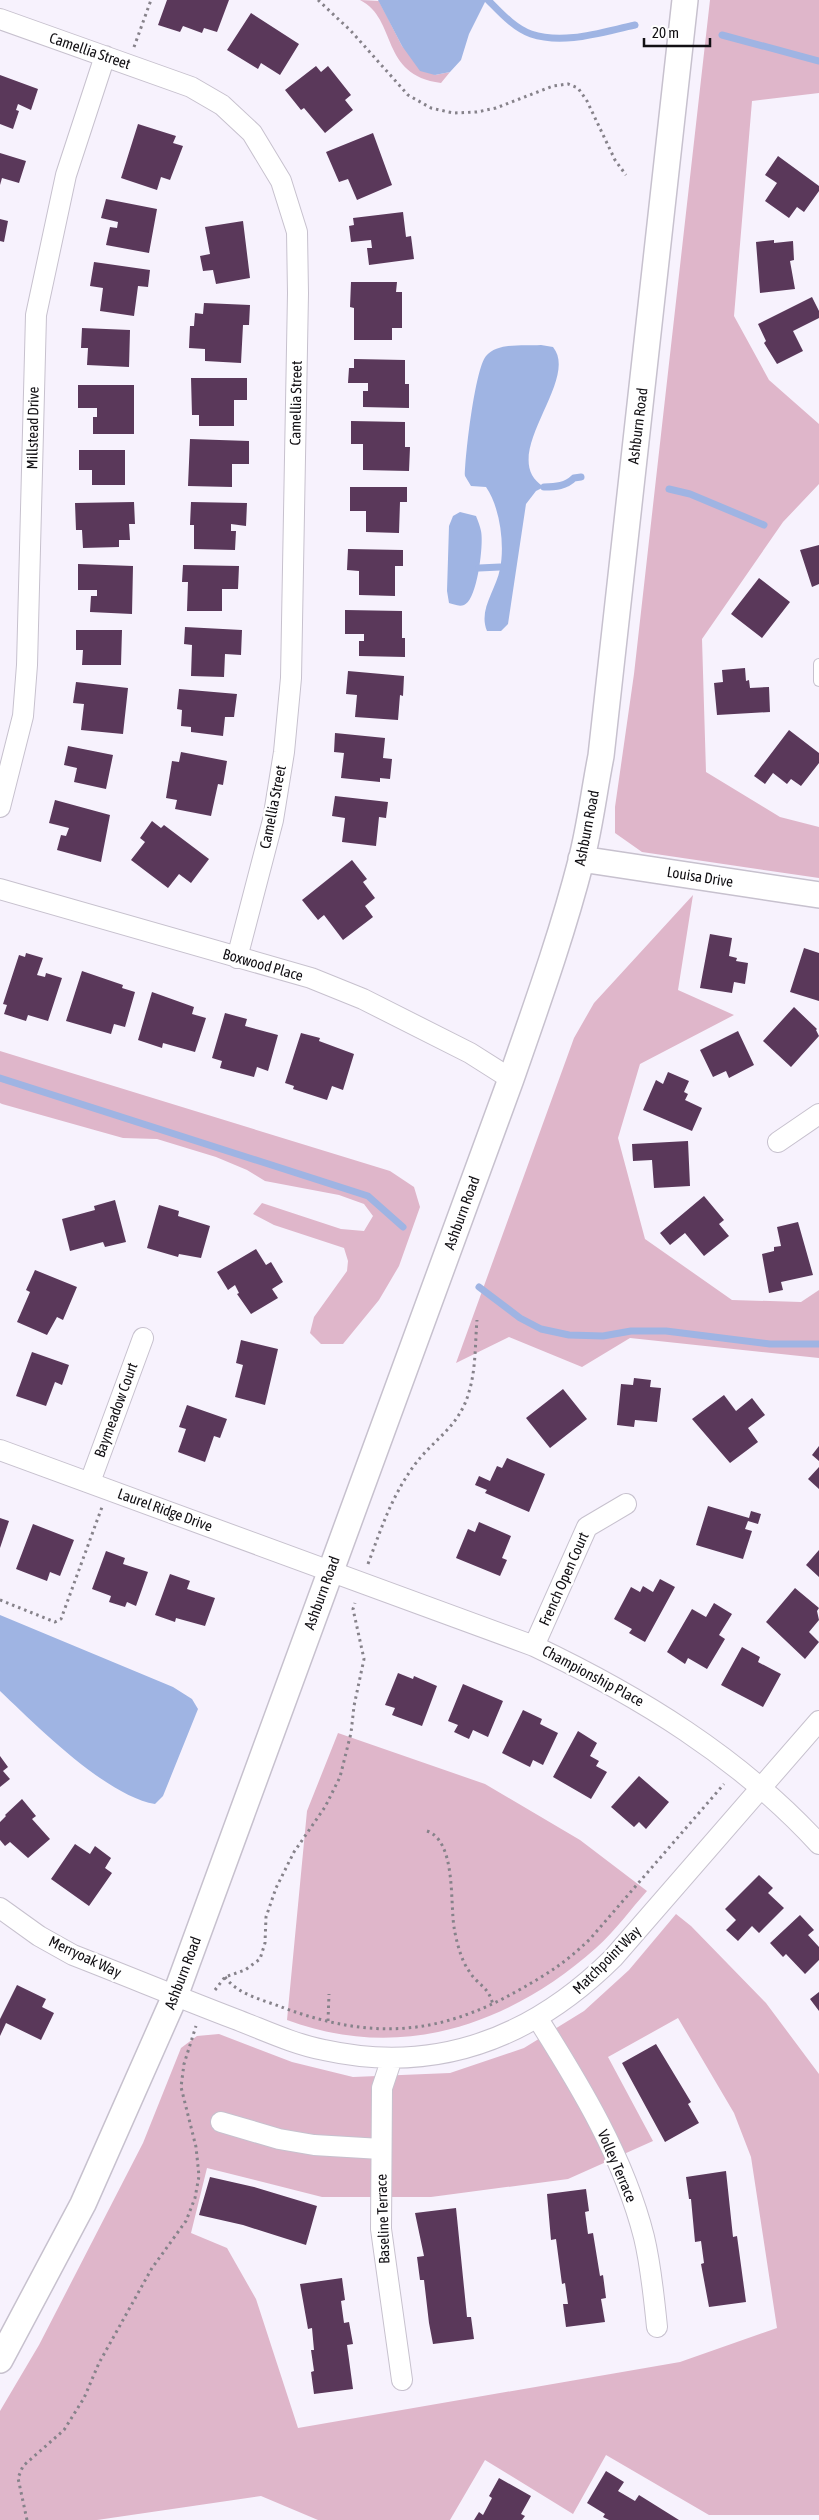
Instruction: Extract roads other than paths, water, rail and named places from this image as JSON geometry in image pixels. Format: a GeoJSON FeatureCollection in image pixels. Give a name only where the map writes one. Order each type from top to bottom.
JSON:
{"type":"FeatureCollection","features":[{"type":"Feature","properties":{"kind":"street","name":"Ashburn Road"},"geometry":{"type":"LineString","coordinates":[[0,2360],[83,2204],[174,1996],[511,1079],[553,956],[581,859],[601,756],[685,0]]}},
{"type":"Feature","properties":{"kind":"street","name":"Camellia Street"},"geometry":{"type":"LineString","coordinates":[[0,19],[191,87],[222,105],[252,133],[281,180],[297,232],[298,292],[292,678],[284,752],[273,820],[237,958]]}},
{"type":"Feature","properties":{"kind":"street","name":"Millstead Drive"},"geometry":{"type":"LineString","coordinates":[[0,807],[23,716],[27,665],[36,315],[66,175],[105,56]]}},
{"type":"Feature","properties":{"kind":"street","name":"Louisa Drive"},"geometry":{"type":"LineString","coordinates":[[581,859],[819,895]]}},
{"type":"Feature","properties":{"kind":"street","name":"Boxwood Place"},"geometry":{"type":"LineString","coordinates":[[0,889],[310,978],[362,999],[470,1053],[511,1079]]}},
{"type":"Feature","properties":{"kind":"street"},"geometry":{"type":"LineString","coordinates":[[778,1142],[819,1114]]}},
{"type":"Feature","properties":{"kind":"street","name":"Baymeadow Court"},"geometry":{"type":"LineString","coordinates":[[99,1486],[143,1338]]}},
{"type":"Feature","properties":{"kind":"street","name":"Laurel Ridge Drive"},"geometry":{"type":"LineString","coordinates":[[0,1450],[330,1571]]}},
{"type":"Feature","properties":{"kind":"street","name":"French Open Court"},"geometry":{"type":"LineString","coordinates":[[534,1646],[587,1527],[626,1504]]}},
{"type":"Feature","properties":{"kind":"street","name":"Championship Place"},"geometry":{"type":"LineString","coordinates":[[330,1571],[534,1646],[584,1670],[650,1706],[697,1737],[737,1768],[761,1788],[819,1844]]}},
{"type":"Feature","properties":{"kind":"street","name":"Matchpoint Way"},"geometry":{"type":"LineString","coordinates":[[174,1996],[297,2043],[354,2055],[392,2058],[454,2051],[512,2032],[538,2018],[587,1984],[613,1958],[819,1721]]}},
{"type":"Feature","properties":{"kind":"street","name":"Merryoak Way"},"geometry":{"type":"LineString","coordinates":[[0,1908],[39,1936],[73,1955],[174,1996]]}},
{"type":"Feature","properties":{"kind":"street","name":"Volley Terrace"},"geometry":{"type":"LineString","coordinates":[[538,2018],[606,2135],[628,2185],[645,2246],[658,2327]]}},
{"type":"Feature","properties":{"kind":"street","name":"Baseline Terrace"},"geometry":{"type":"LineString","coordinates":[[392,2058],[382,2088],[382,2247],[402,2380]]}},
{"type":"Feature","properties":{"kind":"street"},"geometry":{"type":"LineString","coordinates":[[221,2122],[279,2139],[314,2146],[381,2149]]}},
{"type":"Feature","properties":{"kind":"lane"},"geometry":{"type":"LineString","coordinates":[[819,664],[819,681]]}},
{"type":"Feature","properties":{"kind":"water"},"geometry":{"type":"Polygon","coordinates":[[[378,0],[486,0],[469,34],[461,60],[450,72],[435,75],[420,71],[402,46],[378,0]]]}},
{"type":"Feature","properties":{"kind":"water"},"geometry":{"type":"Polygon","coordinates":[[[541,345],[553,347],[559,362],[557,379],[533,438],[529,457],[531,474],[544,487],[536,491],[526,504],[508,624],[501,631],[487,631],[485,623],[486,608],[498,577],[502,549],[498,515],[491,495],[486,487],[471,486],[465,476],[469,433],[478,377],[486,356],[491,352],[504,347],[541,345]]]}},
{"type":"Feature","properties":{"kind":"water"},"geometry":{"type":"Polygon","coordinates":[[[460,512],[476,516],[482,538],[473,594],[469,601],[460,606],[449,603],[447,591],[449,526],[453,516],[460,512]]]}},
{"type":"Feature","properties":{"kind":"water"},"geometry":{"type":"Polygon","coordinates":[[[0,1615],[173,1687],[192,1699],[198,1709],[163,1796],[155,1804],[115,1788],[94,1774],[52,1740],[0,1691],[0,1615]]]}},
{"type":"Feature","properties":{"kind":"waterway"},"geometry":{"type":"LineString","coordinates":[[488,0],[519,28],[531,34],[544,37],[570,38],[635,25]]}},
{"type":"Feature","properties":{"kind":"waterway"},"geometry":{"type":"LineString","coordinates":[[722,35],[819,61]]}},
{"type":"Feature","properties":{"kind":"waterway"},"geometry":{"type":"LineString","coordinates":[[544,487],[560,486],[574,478],[581,477]]}},
{"type":"Feature","properties":{"kind":"waterway"},"geometry":{"type":"LineString","coordinates":[[669,489],[690,494],[764,525]]}},
{"type":"Feature","properties":{"kind":"waterway"},"geometry":{"type":"LineString","coordinates":[[479,568],[500,567]]}},
{"type":"Feature","properties":{"kind":"waterway"},"geometry":{"type":"LineString","coordinates":[[0,1078],[368,1196],[403,1227]]}},
{"type":"Feature","properties":{"kind":"waterway"},"geometry":{"type":"LineString","coordinates":[[479,1287],[520,1318],[541,1329],[569,1335],[603,1336],[631,1331],[666,1331],[770,1344],[819,1344]]}}]}
